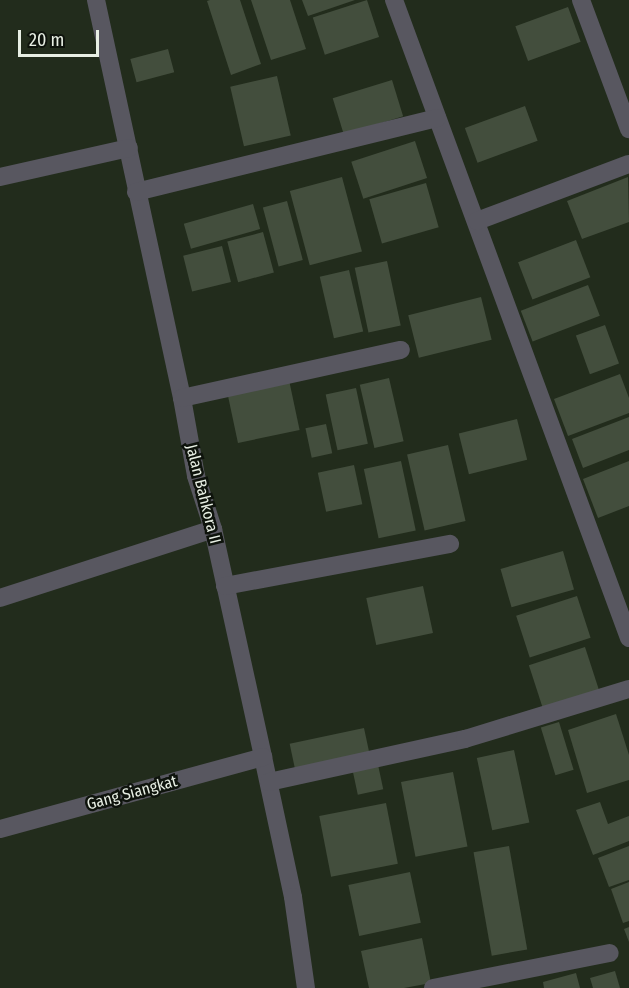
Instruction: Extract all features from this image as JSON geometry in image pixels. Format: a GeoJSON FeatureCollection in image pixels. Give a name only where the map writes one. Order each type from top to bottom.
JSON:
{"type":"FeatureCollection","features":[{"type":"Feature","properties":{"kind":"street","name":"Jalan Bahkora II"},"geometry":{"type":"LineString","coordinates":[[96,0],[182,398],[196,476],[213,529],[264,757],[293,897],[306,988]]}},
{"type":"Feature","properties":{"kind":"street"},"geometry":{"type":"LineString","coordinates":[[394,0],[629,638]]}},
{"type":"Feature","properties":{"kind":"street"},"geometry":{"type":"LineString","coordinates":[[581,0],[629,129]]}},
{"type":"Feature","properties":{"kind":"street"},"geometry":{"type":"LineString","coordinates":[[136,192],[437,118]]}},
{"type":"Feature","properties":{"kind":"street"},"geometry":{"type":"LineString","coordinates":[[0,177],[129,148]]}},
{"type":"Feature","properties":{"kind":"street"},"geometry":{"type":"LineString","coordinates":[[477,221],[629,164]]}},
{"type":"Feature","properties":{"kind":"street"},"geometry":{"type":"LineString","coordinates":[[182,398],[400,350]]}},
{"type":"Feature","properties":{"kind":"street"},"geometry":{"type":"LineString","coordinates":[[0,598],[213,529]]}},
{"type":"Feature","properties":{"kind":"street"},"geometry":{"type":"LineString","coordinates":[[225,586],[450,544]]}},
{"type":"Feature","properties":{"kind":"street"},"geometry":{"type":"LineString","coordinates":[[269,782],[465,739],[629,689]]}},
{"type":"Feature","properties":{"kind":"street","name":"Gang Siangkat"},"geometry":{"type":"LineString","coordinates":[[0,829],[264,757]]}},
{"type":"Feature","properties":{"kind":"street"},"geometry":{"type":"LineString","coordinates":[[433,988],[610,953]]}},
{"type":"Feature","properties":{"kind":"building"},"geometry":{"type":"Polygon","coordinates":[[[240,0],[261,64],[231,75],[207,1],[240,0]]]}},
{"type":"Feature","properties":{"kind":"building"},"geometry":{"type":"Polygon","coordinates":[[[251,0],[290,0],[306,49],[271,60],[251,0]]]}},
{"type":"Feature","properties":{"kind":"building"},"geometry":{"type":"Polygon","coordinates":[[[302,0],[355,0],[308,16],[302,0]]]}},
{"type":"Feature","properties":{"kind":"building"},"geometry":{"type":"Polygon","coordinates":[[[367,0],[379,37],[325,55],[313,18],[367,0]]]}},
{"type":"Feature","properties":{"kind":"building"},"geometry":{"type":"Polygon","coordinates":[[[568,7],[581,42],[528,61],[515,26],[568,7]]]}},
{"type":"Feature","properties":{"kind":"building"},"geometry":{"type":"Polygon","coordinates":[[[168,49],[174,72],[137,82],[130,59],[168,49]]]}},
{"type":"Feature","properties":{"kind":"building"},"geometry":{"type":"Polygon","coordinates":[[[277,76],[291,135],[244,146],[230,87],[277,76]]]}},
{"type":"Feature","properties":{"kind":"building"},"geometry":{"type":"Polygon","coordinates":[[[392,80],[403,116],[344,134],[333,98],[392,80]]]}},
{"type":"Feature","properties":{"kind":"building"},"geometry":{"type":"Polygon","coordinates":[[[525,106],[538,141],[478,163],[465,128],[525,106]]]}},
{"type":"Feature","properties":{"kind":"building"},"geometry":{"type":"Polygon","coordinates":[[[415,141],[427,178],[363,199],[351,162],[415,141]]]}},
{"type":"Feature","properties":{"kind":"building"},"geometry":{"type":"Polygon","coordinates":[[[342,177],[362,251],[310,265],[290,191],[342,177]]]}},
{"type":"Feature","properties":{"kind":"building"},"geometry":{"type":"Polygon","coordinates":[[[628,177],[629,222],[582,239],[567,201],[628,177]]]}},
{"type":"Feature","properties":{"kind":"building"},"geometry":{"type":"Polygon","coordinates":[[[426,183],[439,227],[382,243],[369,199],[426,183]]]}},
{"type":"Feature","properties":{"kind":"building"},"geometry":{"type":"Polygon","coordinates":[[[287,201],[303,260],[279,266],[263,207],[287,201]]]}},
{"type":"Feature","properties":{"kind":"building"},"geometry":{"type":"Polygon","coordinates":[[[253,204],[260,229],[191,249],[184,224],[253,204]]]}},
{"type":"Feature","properties":{"kind":"building"},"geometry":{"type":"Polygon","coordinates":[[[263,232],[274,273],[238,282],[227,242],[263,232]]]}},
{"type":"Feature","properties":{"kind":"building"},"geometry":{"type":"Polygon","coordinates":[[[576,240],[590,277],[532,300],[518,262],[576,240]]]}},
{"type":"Feature","properties":{"kind":"building"},"geometry":{"type":"Polygon","coordinates":[[[222,246],[231,282],[192,292],[183,256],[222,246]]]}},
{"type":"Feature","properties":{"kind":"building"},"geometry":{"type":"Polygon","coordinates":[[[387,261],[401,326],[368,332],[355,268],[387,261]]]}},
{"type":"Feature","properties":{"kind":"building"},"geometry":{"type":"Polygon","coordinates":[[[349,270],[363,331],[334,338],[320,277],[349,270]]]}},
{"type":"Feature","properties":{"kind":"building"},"geometry":{"type":"Polygon","coordinates":[[[588,285],[600,316],[533,342],[521,311],[588,285]]]}},
{"type":"Feature","properties":{"kind":"building"},"geometry":{"type":"Polygon","coordinates":[[[481,297],[492,340],[419,358],[408,315],[481,297]]]}},
{"type":"Feature","properties":{"kind":"building"},"geometry":{"type":"Polygon","coordinates":[[[605,325],[619,364],[590,374],[576,336],[605,325]]]}},
{"type":"Feature","properties":{"kind":"building"},"geometry":{"type":"Polygon","coordinates":[[[620,374],[629,398],[629,413],[568,436],[554,399],[620,374]]]}},
{"type":"Feature","properties":{"kind":"building"},"geometry":{"type":"Polygon","coordinates":[[[389,378],[404,441],[374,448],[360,385],[389,378]]]}},
{"type":"Feature","properties":{"kind":"building"},"geometry":{"type":"Polygon","coordinates":[[[289,380],[300,430],[238,443],[227,393],[289,380]]]}},
{"type":"Feature","properties":{"kind":"building"},"geometry":{"type":"Polygon","coordinates":[[[356,388],[368,444],[338,450],[326,394],[356,388]]]}},
{"type":"Feature","properties":{"kind":"building"},"geometry":{"type":"Polygon","coordinates":[[[629,417],[629,450],[583,468],[572,439],[629,417]]]}},
{"type":"Feature","properties":{"kind":"building"},"geometry":{"type":"Polygon","coordinates":[[[517,419],[527,460],[469,474],[459,434],[517,419]]]}},
{"type":"Feature","properties":{"kind":"building"},"geometry":{"type":"Polygon","coordinates":[[[326,424],[332,453],[312,458],[305,428],[326,424]]]}},
{"type":"Feature","properties":{"kind":"building"},"geometry":{"type":"Polygon","coordinates":[[[448,445],[466,521],[425,530],[407,454],[448,445]]]}},
{"type":"Feature","properties":{"kind":"building"},"geometry":{"type":"Polygon","coordinates":[[[401,461],[416,530],[379,538],[364,469],[401,461]]]}},
{"type":"Feature","properties":{"kind":"building"},"geometry":{"type":"Polygon","coordinates":[[[629,461],[629,506],[598,518],[583,479],[629,461]]]}},
{"type":"Feature","properties":{"kind":"building"},"geometry":{"type":"Polygon","coordinates":[[[354,465],[362,504],[326,512],[318,473],[354,465]]]}},
{"type":"Feature","properties":{"kind":"building"},"geometry":{"type":"Polygon","coordinates":[[[563,551],[574,589],[512,607],[501,569],[563,551]]]}},
{"type":"Feature","properties":{"kind":"building"},"geometry":{"type":"Polygon","coordinates":[[[423,586],[433,633],[376,645],[366,598],[423,586]]]}},
{"type":"Feature","properties":{"kind":"building"},"geometry":{"type":"Polygon","coordinates":[[[577,596],[591,638],[530,658],[516,616],[577,596]]]}},
{"type":"Feature","properties":{"kind":"building"},"geometry":{"type":"Polygon","coordinates":[[[585,647],[599,691],[543,709],[529,665],[585,647]]]}},
{"type":"Feature","properties":{"kind":"building"},"geometry":{"type":"Polygon","coordinates":[[[616,714],[629,755],[629,780],[587,793],[568,730],[616,714]]]}},
{"type":"Feature","properties":{"kind":"building"},"geometry":{"type":"Polygon","coordinates":[[[559,722],[574,770],[555,775],[541,728],[559,722]]]}},
{"type":"Feature","properties":{"kind":"building"},"geometry":{"type":"Polygon","coordinates":[[[364,728],[370,757],[296,773],[290,744],[364,728]]]}},
{"type":"Feature","properties":{"kind":"building"},"geometry":{"type":"Polygon","coordinates":[[[514,750],[529,822],[492,830],[477,758],[514,750]]]}},
{"type":"Feature","properties":{"kind":"building"},"geometry":{"type":"Polygon","coordinates":[[[377,760],[383,789],[358,795],[352,765],[377,760]]]}},
{"type":"Feature","properties":{"kind":"building"},"geometry":{"type":"Polygon","coordinates":[[[453,772],[468,847],[415,857],[401,782],[453,772]]]}},
{"type":"Feature","properties":{"kind":"building"},"geometry":{"type":"Polygon","coordinates":[[[600,802],[608,824],[629,816],[629,841],[593,855],[576,810],[600,802]]]}},
{"type":"Feature","properties":{"kind":"building"},"geometry":{"type":"Polygon","coordinates":[[[386,803],[398,864],[331,877],[319,816],[386,803]]]}},
{"type":"Feature","properties":{"kind":"building"},"geometry":{"type":"Polygon","coordinates":[[[509,846],[527,949],[492,956],[474,852],[509,846]]]}},
{"type":"Feature","properties":{"kind":"building"},"geometry":{"type":"Polygon","coordinates":[[[629,846],[629,880],[609,887],[598,858],[629,846]]]}},
{"type":"Feature","properties":{"kind":"building"},"geometry":{"type":"Polygon","coordinates":[[[410,872],[421,923],[359,936],[348,885],[410,872]]]}},
{"type":"Feature","properties":{"kind":"building"},"geometry":{"type":"Polygon","coordinates":[[[629,882],[629,921],[623,923],[611,889],[629,882]]]}},
{"type":"Feature","properties":{"kind":"building"},"geometry":{"type":"Polygon","coordinates":[[[629,927],[629,942],[624,929],[629,927]]]}},
{"type":"Feature","properties":{"kind":"building"},"geometry":{"type":"Polygon","coordinates":[[[422,938],[431,983],[404,988],[369,988],[361,951],[422,938]]]}},
{"type":"Feature","properties":{"kind":"building"},"geometry":{"type":"Polygon","coordinates":[[[615,971],[620,988],[593,988],[590,978],[615,971]]]}},
{"type":"Feature","properties":{"kind":"building"},"geometry":{"type":"Polygon","coordinates":[[[576,973],[580,988],[544,988],[543,982],[576,973]]]}}]}
